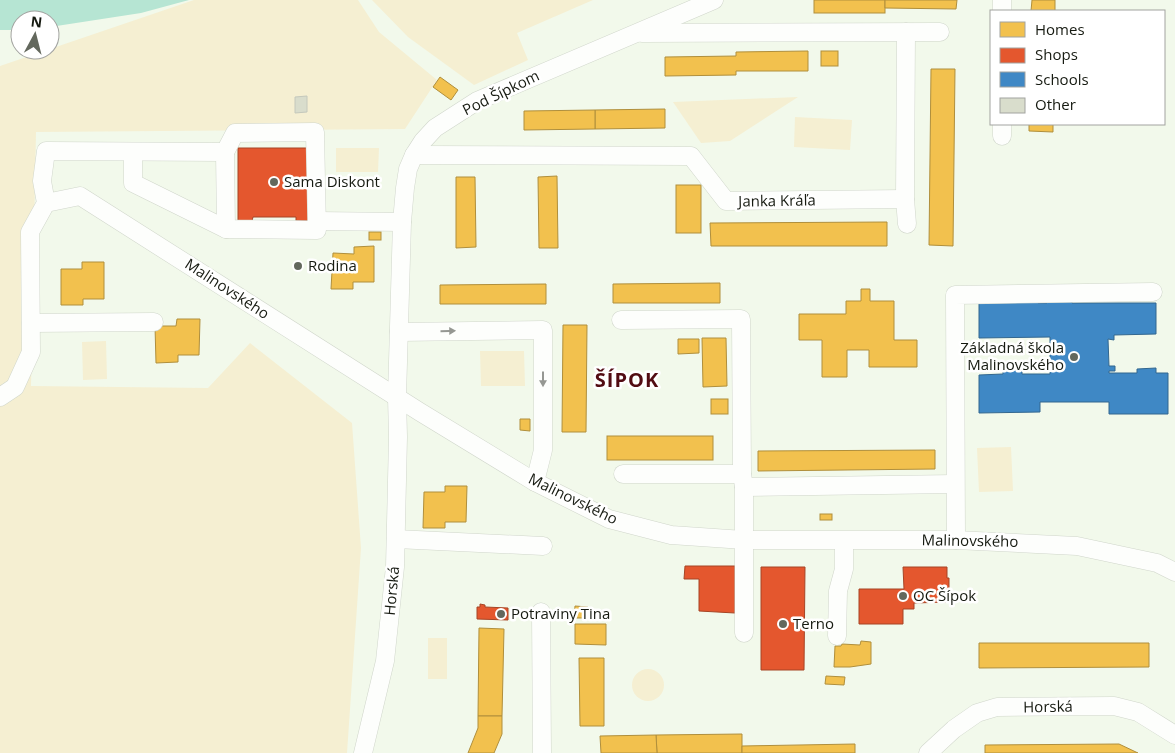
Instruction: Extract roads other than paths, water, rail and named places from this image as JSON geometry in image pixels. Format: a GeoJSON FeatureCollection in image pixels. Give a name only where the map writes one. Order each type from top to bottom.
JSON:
{"type":"FeatureCollection","features":[{"type":"Feature","properties":{"kind":"street","name":"Pod Šípkom"},"geometry":{"type":"LineString","coordinates":[[397,397],[404,188],[408,169],[423,141],[435,128],[478,101],[714,0]]}},
{"type":"Feature","properties":{"kind":"street"},"geometry":{"type":"LineString","coordinates":[[906,32],[907,224]]}},
{"type":"Feature","properties":{"kind":"street"},"geometry":{"type":"LineString","coordinates":[[634,33],[940,32]]}},
{"type":"Feature","properties":{"kind":"street"},"geometry":{"type":"LineString","coordinates":[[133,152],[133,183],[226,229],[317,230],[315,132],[235,133],[225,152],[226,229]]}},
{"type":"Feature","properties":{"kind":"street"},"geometry":{"type":"LineString","coordinates":[[0,397],[15,387],[31,352],[30,232],[46,203],[42,181],[46,151],[225,152]]}},
{"type":"Feature","properties":{"kind":"street","name":"Janka Kráľa"},"geometry":{"type":"LineString","coordinates":[[414,155],[691,156],[726,201],[906,199]]}},
{"type":"Feature","properties":{"kind":"street","name":"Malinovského"},"geometry":{"type":"LineString","coordinates":[[46,203],[80,196],[420,412],[535,482],[609,519],[670,535],[744,540],[956,540],[1077,546],[1157,563],[1175,572]]}},
{"type":"Feature","properties":{"kind":"street"},"geometry":{"type":"LineString","coordinates":[[317,221],[402,222]]}},
{"type":"Feature","properties":{"kind":"street"},"geometry":{"type":"LineString","coordinates":[[956,540],[955,295],[1153,292]]}},
{"type":"Feature","properties":{"kind":"street"},"geometry":{"type":"LineString","coordinates":[[620,320],[741,319],[744,632]]}},
{"type":"Feature","properties":{"kind":"street"},"geometry":{"type":"LineString","coordinates":[[31,324],[154,322]]}},
{"type":"Feature","properties":{"kind":"street"},"geometry":{"type":"LineString","coordinates":[[399,332],[543,330],[543,450],[535,482]]}},
{"type":"Feature","properties":{"kind":"street","name":"Horská"},"geometry":{"type":"LineString","coordinates":[[363,753],[385,661],[395,567],[397,397]]}},
{"type":"Feature","properties":{"kind":"street"},"geometry":{"type":"LineString","coordinates":[[398,426],[420,412]]}},
{"type":"Feature","properties":{"kind":"street"},"geometry":{"type":"LineString","coordinates":[[623,474],[743,480],[955,484]]}},
{"type":"Feature","properties":{"kind":"street"},"geometry":{"type":"LineString","coordinates":[[396,539],[543,546]]}},
{"type":"Feature","properties":{"kind":"street"},"geometry":{"type":"LineString","coordinates":[[837,636],[838,591],[844,569],[844,541]]}},
{"type":"Feature","properties":{"kind":"street"},"geometry":{"type":"LineString","coordinates":[[542,612],[542,753]]}},
{"type":"Feature","properties":{"kind":"street","name":"Horská"},"geometry":{"type":"LineString","coordinates":[[928,753],[958,726],[976,713],[997,708],[1114,706],[1138,712],[1175,735]]}},
{"type":"Feature","properties":{"kind":"place","name":"Sama Diskont"},"geometry":{"type":"Point","coordinates":[274,182]}},
{"type":"Feature","properties":{"kind":"place","name":"Rodina"},"geometry":{"type":"Point","coordinates":[298,266]}},
{"type":"Feature","properties":{"kind":"place","name":"Základná škola Malinovského"},"geometry":{"type":"Point","coordinates":[1074,357]}},
{"type":"Feature","properties":{"kind":"place","name":"OC Šípok"},"geometry":{"type":"Point","coordinates":[903,596]}},
{"type":"Feature","properties":{"kind":"place","name":"Potraviny Tina"},"geometry":{"type":"Point","coordinates":[501,614]}},
{"type":"Feature","properties":{"kind":"place","name":"Terno"},"geometry":{"type":"Point","coordinates":[783,624]}},
{"type":"Feature","properties":{"kind":"district","name":"ŠÍPOK"},"geometry":{"type":"Point","coordinates":[627,380]}}]}
